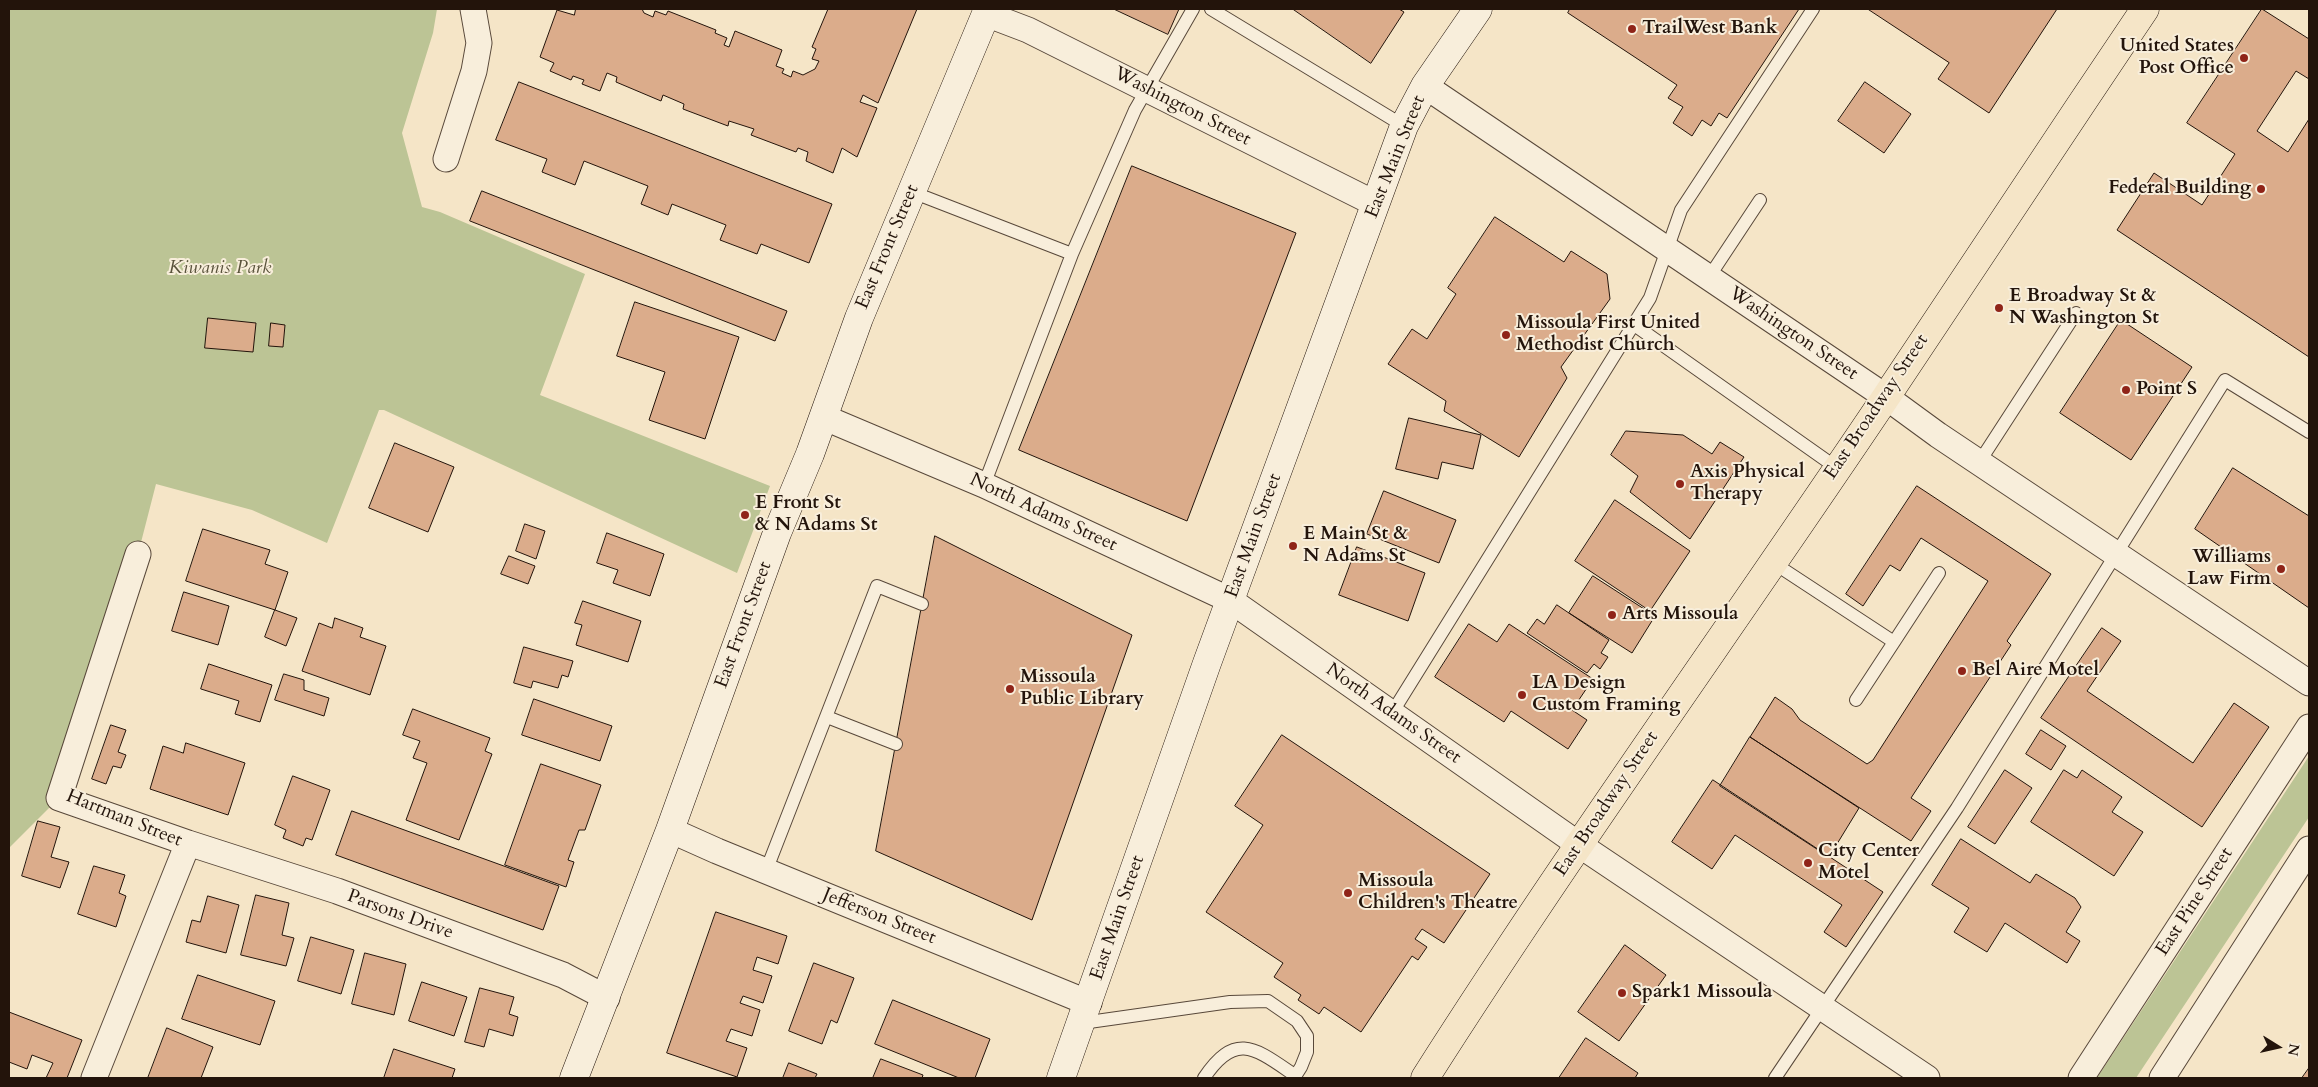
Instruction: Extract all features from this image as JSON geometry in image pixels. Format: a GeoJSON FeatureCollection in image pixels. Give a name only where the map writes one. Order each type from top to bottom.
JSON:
{"type":"FeatureCollection","features":[{"type":"Feature","properties":{"kind":"main road","name":"East Broadway Street"},"geometry":{"type":"LineString","coordinates":[[1425,1078],[1497,965],[1578,844],[1886,397],[2145,9]]}},
{"type":"Feature","properties":{"kind":"street"},"geometry":{"type":"LineString","coordinates":[[446,159],[474,71],[479,43],[473,9]]}},
{"type":"Feature","properties":{"kind":"street","name":"East Main Street"},"geometry":{"type":"LineString","coordinates":[[1061,1078],[1230,600],[1404,126],[1425,86],[1478,9]]}},
{"type":"Feature","properties":{"kind":"street","name":"Washington Street"},"geometry":{"type":"LineString","coordinates":[[987,11],[1146,88],[1376,204]]}},
{"type":"Feature","properties":{"kind":"street","name":"East Front Street"},"geometry":{"type":"LineString","coordinates":[[574,1078],[607,998],[670,830],[777,533],[859,318],[987,11]]}},
{"type":"Feature","properties":{"kind":"street","name":"Washington Street"},"geometry":{"type":"LineString","coordinates":[[1425,86],[1886,397],[1938,435],[1980,461],[2309,683]]}},
{"type":"Feature","properties":{"kind":"street","name":"North Adams Street"},"geometry":{"type":"LineString","coordinates":[[822,417],[984,485],[1230,600],[1578,844],[1820,1009],[1926,1078]]}},
{"type":"Feature","properties":{"kind":"street","name":"Hartman Street"},"geometry":{"type":"LineString","coordinates":[[94,1078],[188,843],[59,798],[138,554]]}},
{"type":"Feature","properties":{"kind":"street","name":"East Pine Street"},"geometry":{"type":"LineString","coordinates":[[2081,1078],[2309,727]]}},
{"type":"Feature","properties":{"kind":"street","name":"Jefferson Street"},"geometry":{"type":"LineString","coordinates":[[670,830],[1085,1013]]}},
{"type":"Feature","properties":{"kind":"street","name":"Parsons Drive"},"geometry":{"type":"LineString","coordinates":[[188,843],[337,892],[564,975],[607,998]]}},
{"type":"Feature","properties":{"kind":"street"},"geometry":{"type":"LineString","coordinates":[[2162,1078],[2309,849]]}},
{"type":"Feature","properties":{"kind":"lane"},"geometry":{"type":"LineString","coordinates":[[984,485],[1072,254],[1146,88],[1193,9]]}},
{"type":"Feature","properties":{"kind":"lane"},"geometry":{"type":"LineString","coordinates":[[1211,9],[1404,126]]}},
{"type":"Feature","properties":{"kind":"lane"},"geometry":{"type":"LineString","coordinates":[[1392,713],[1650,298],[1681,210],[1813,9]]}},
{"type":"Feature","properties":{"kind":"lane"},"geometry":{"type":"LineString","coordinates":[[912,192],[1072,254]]}},
{"type":"Feature","properties":{"kind":"lane"},"geometry":{"type":"LineString","coordinates":[[1709,277],[1760,200]]}},
{"type":"Feature","properties":{"kind":"lane"},"geometry":{"type":"LineString","coordinates":[[1980,461],[2076,313]]}},
{"type":"Feature","properties":{"kind":"lane"},"geometry":{"type":"LineString","coordinates":[[1633,324],[1837,468]]}},
{"type":"Feature","properties":{"kind":"lane"},"geometry":{"type":"LineString","coordinates":[[1775,1078],[1957,808],[2225,380],[2309,432]]}},
{"type":"Feature","properties":{"kind":"lane"},"geometry":{"type":"LineString","coordinates":[[1772,562],[1894,642]]}},
{"type":"Feature","properties":{"kind":"lane"},"geometry":{"type":"LineString","coordinates":[[1856,700],[1939,573]]}},
{"type":"Feature","properties":{"kind":"lane"},"geometry":{"type":"LineString","coordinates":[[766,871],[877,586],[922,604]]}},
{"type":"Feature","properties":{"kind":"lane"},"geometry":{"type":"LineString","coordinates":[[827,717],[896,744]]}},
{"type":"Feature","properties":{"kind":"lane"},"geometry":{"type":"LineString","coordinates":[[1085,1013],[1268,1001],[1297,1021],[1307,1036],[1307,1052],[1295,1077],[1255,1049],[1232,1049],[1216,1060],[1204,1078]]}},
{"type":"Feature","properties":{"kind":"green space","name":"Kiwanis Park"},"geometry":{"type":"Polygon","coordinates":[[[9,9],[437,9],[433,33],[402,133],[422,207],[440,212],[585,274],[540,395],[770,486],[737,573],[384,410],[379,410],[327,543],[252,510],[156,484],[138,554],[59,798],[9,848],[9,9]]]}},
{"type":"Feature","properties":{"kind":"green space"},"geometry":{"type":"Polygon","coordinates":[[[2309,756],[2309,817],[2136,1078],[2097,1078],[2309,756]]]}},
{"type":"Feature","properties":{"kind":"building"},"geometry":{"type":"Polygon","coordinates":[[[576,9],[642,9],[644,13],[653,17],[655,11],[666,15],[668,11],[716,30],[715,33],[727,38],[724,45],[729,47],[735,31],[782,50],[776,66],[784,69],[782,73],[791,77],[793,71],[803,75],[815,69],[819,61],[812,59],[816,49],[812,47],[828,9],[917,9],[878,103],[863,95],[860,102],[877,108],[857,157],[842,148],[833,173],[806,161],[808,152],[798,148],[796,152],[751,135],[754,129],[729,121],[728,126],[683,109],[684,104],[663,95],[661,101],[616,82],[617,77],[607,73],[600,91],[582,84],[584,80],[573,76],[571,80],[550,71],[554,63],[540,57],[557,10],[574,15],[576,9]]]}},
{"type":"Feature","properties":{"kind":"building"},"geometry":{"type":"Polygon","coordinates":[[[1114,9],[1179,9],[1168,34],[1114,9]]]}},
{"type":"Feature","properties":{"kind":"building"},"geometry":{"type":"Polygon","coordinates":[[[1293,9],[1399,9],[1404,12],[1371,63],[1293,9]]]}},
{"type":"Feature","properties":{"kind":"building"},"geometry":{"type":"Polygon","coordinates":[[[1570,9],[1799,9],[1727,118],[1719,113],[1711,126],[1702,120],[1692,136],[1673,123],[1683,107],[1668,98],[1677,85],[1568,13],[1570,9]]]}},
{"type":"Feature","properties":{"kind":"building"},"geometry":{"type":"Polygon","coordinates":[[[1868,9],[2057,9],[1989,113],[1938,79],[1949,63],[1868,9]]]}},
{"type":"Feature","properties":{"kind":"building","name":"Federal Building"},"geometry":{"type":"Polygon","coordinates":[[[2262,9],[2309,39],[2309,79],[2296,71],[2257,131],[2288,152],[2309,119],[2309,357],[2117,230],[2154,173],[2202,205],[2235,154],[2187,123],[2262,9]]]}},
{"type":"Feature","properties":{"kind":"building"},"geometry":{"type":"Polygon","coordinates":[[[519,82],[832,204],[809,263],[761,244],[757,254],[720,240],[726,225],[672,204],[668,215],[641,204],[648,186],[584,161],[575,185],[542,172],[547,159],[496,140],[519,82]]]}},
{"type":"Feature","properties":{"kind":"building"},"geometry":{"type":"Polygon","coordinates":[[[1865,82],[1911,114],[1884,153],[1838,121],[1865,82]]]}},
{"type":"Feature","properties":{"kind":"building"},"geometry":{"type":"Polygon","coordinates":[[[1132,166],[1296,233],[1187,521],[1019,450],[1132,166]]]}},
{"type":"Feature","properties":{"kind":"building"},"geometry":{"type":"Polygon","coordinates":[[[482,191],[787,311],[775,341],[470,221],[482,191]]]}},
{"type":"Feature","properties":{"kind":"building"},"geometry":{"type":"Polygon","coordinates":[[[1495,217],[1564,262],[1571,251],[1607,274],[1610,299],[1561,367],[1567,378],[1519,457],[1444,411],[1446,401],[1388,364],[1412,329],[1427,339],[1456,294],[1448,288],[1495,217]]]}},
{"type":"Feature","properties":{"kind":"building"},"geometry":{"type":"Polygon","coordinates":[[[635,302],[739,337],[705,439],[649,420],[665,372],[617,356],[635,302]]]}},
{"type":"Feature","properties":{"kind":"building"},"geometry":{"type":"Polygon","coordinates":[[[208,318],[256,323],[253,352],[205,348],[208,318]]]}},
{"type":"Feature","properties":{"kind":"building","name":"Point S"},"geometry":{"type":"Polygon","coordinates":[[[2121,320],[2192,367],[2131,460],[2060,413],[2121,320]]]}},
{"type":"Feature","properties":{"kind":"building"},"geometry":{"type":"Polygon","coordinates":[[[271,323],[285,325],[283,347],[269,346],[271,323]]]}},
{"type":"Feature","properties":{"kind":"building"},"geometry":{"type":"Polygon","coordinates":[[[1409,418],[1481,435],[1473,469],[1442,462],[1438,479],[1396,469],[1409,418]]]}},
{"type":"Feature","properties":{"kind":"building","name":"Axis Physical Therapy"},"geometry":{"type":"Polygon","coordinates":[[[1626,431],[1683,435],[1712,454],[1720,442],[1744,457],[1690,539],[1630,492],[1638,476],[1611,455],[1626,431]]]}},
{"type":"Feature","properties":{"kind":"building"},"geometry":{"type":"Polygon","coordinates":[[[395,443],[454,467],[428,532],[369,508],[395,443]]]}},
{"type":"Feature","properties":{"kind":"building","name":"Williams Law Firm"},"geometry":{"type":"Polygon","coordinates":[[[2233,468],[2309,516],[2309,608],[2195,529],[2233,468]]]}},
{"type":"Feature","properties":{"kind":"building","name":"Bel Aire Motel"},"geometry":{"type":"Polygon","coordinates":[[[1917,486],[2051,574],[2007,641],[2011,645],[1911,798],[1931,811],[1911,841],[1750,737],[1775,697],[1792,709],[1800,720],[1867,764],[1873,760],[1988,581],[1921,538],[1900,571],[1890,565],[1863,606],[1846,594],[1917,486]]]}},
{"type":"Feature","properties":{"kind":"building"},"geometry":{"type":"Polygon","coordinates":[[[1384,491],[1456,520],[1439,563],[1367,534],[1384,491]]]}},
{"type":"Feature","properties":{"kind":"building"},"geometry":{"type":"Polygon","coordinates":[[[1615,500],[1690,551],[1650,611],[1575,561],[1615,500]]]}},
{"type":"Feature","properties":{"kind":"building"},"geometry":{"type":"Polygon","coordinates":[[[525,524],[545,531],[536,559],[516,551],[525,524]]]}},
{"type":"Feature","properties":{"kind":"building"},"geometry":{"type":"Polygon","coordinates":[[[203,529],[270,550],[265,564],[288,572],[275,610],[186,581],[203,529]]]}},
{"type":"Feature","properties":{"kind":"building"},"geometry":{"type":"Polygon","coordinates":[[[607,533],[664,554],[650,596],[613,583],[618,570],[597,563],[607,533]]]}},
{"type":"Feature","properties":{"kind":"building","name":"Missoula Public Library"},"geometry":{"type":"Polygon","coordinates":[[[935,536],[1132,635],[1032,920],[876,851],[935,536]]]}},
{"type":"Feature","properties":{"kind":"building"},"geometry":{"type":"Polygon","coordinates":[[[1357,547],[1425,573],[1408,621],[1339,595],[1357,547]]]}},
{"type":"Feature","properties":{"kind":"building"},"geometry":{"type":"Polygon","coordinates":[[[509,556],[535,566],[528,584],[501,574],[509,556]]]}},
{"type":"Feature","properties":{"kind":"building","name":"Arts Missoula"},"geometry":{"type":"Polygon","coordinates":[[[1593,576],[1655,616],[1632,653],[1569,613],[1593,576]]]}},
{"type":"Feature","properties":{"kind":"building"},"geometry":{"type":"Polygon","coordinates":[[[184,592],[229,606],[218,645],[172,631],[184,592]]]}},
{"type":"Feature","properties":{"kind":"building"},"geometry":{"type":"Polygon","coordinates":[[[583,601],[641,621],[628,662],[576,645],[582,625],[575,623],[583,601]]]}},
{"type":"Feature","properties":{"kind":"building"},"geometry":{"type":"Polygon","coordinates":[[[1557,605],[1609,640],[1601,653],[1608,657],[1600,669],[1594,664],[1587,673],[1527,633],[1537,619],[1544,624],[1557,605]]]}},
{"type":"Feature","properties":{"kind":"building"},"geometry":{"type":"Polygon","coordinates":[[[275,610],[297,618],[286,646],[265,637],[275,610]]]}},
{"type":"Feature","properties":{"kind":"building"},"geometry":{"type":"Polygon","coordinates":[[[335,618],[363,628],[360,637],[386,646],[370,695],[302,671],[319,623],[332,628],[335,618]]]}},
{"type":"Feature","properties":{"kind":"building","name":"LA Design Custom Framing"},"geometry":{"type":"Polygon","coordinates":[[[1469,624],[1497,642],[1509,624],[1593,679],[1572,710],[1587,720],[1568,749],[1511,711],[1504,722],[1435,677],[1469,624]]]}},
{"type":"Feature","properties":{"kind":"building"},"geometry":{"type":"Polygon","coordinates":[[[2102,628],[2121,641],[2087,691],[2193,763],[2234,703],[2269,727],[2202,827],[2041,718],[2102,628]]]}},
{"type":"Feature","properties":{"kind":"building"},"geometry":{"type":"Polygon","coordinates":[[[524,647],[573,661],[568,677],[562,675],[558,688],[533,681],[531,688],[514,683],[524,647]]]}},
{"type":"Feature","properties":{"kind":"building"},"geometry":{"type":"Polygon","coordinates":[[[209,664],[272,685],[260,722],[235,714],[239,701],[201,689],[209,664]]]}},
{"type":"Feature","properties":{"kind":"building"},"geometry":{"type":"Polygon","coordinates":[[[284,674],[304,680],[304,690],[329,698],[324,716],[275,700],[284,674]]]}},
{"type":"Feature","properties":{"kind":"building"},"geometry":{"type":"Polygon","coordinates":[[[534,699],[612,726],[600,761],[522,735],[534,699]]]}},
{"type":"Feature","properties":{"kind":"building"},"geometry":{"type":"Polygon","coordinates":[[[413,709],[490,738],[485,751],[492,754],[459,840],[406,820],[427,763],[413,758],[420,741],[403,735],[413,709]]]}},
{"type":"Feature","properties":{"kind":"building"},"geometry":{"type":"Polygon","coordinates":[[[111,725],[126,730],[118,752],[126,755],[121,768],[113,766],[106,784],[92,779],[111,725]]]}},
{"type":"Feature","properties":{"kind":"building"},"geometry":{"type":"Polygon","coordinates":[[[2041,730],[2066,746],[2051,770],[2026,754],[2041,730]]]}},
{"type":"Feature","properties":{"kind":"building","name":"Missoula Children's Theatre"},"geometry":{"type":"Polygon","coordinates":[[[1282,735],[1490,874],[1444,943],[1422,929],[1415,939],[1427,947],[1418,960],[1412,956],[1361,1032],[1324,1007],[1319,1014],[1298,1000],[1301,995],[1274,977],[1283,963],[1206,912],[1263,825],[1235,806],[1282,735]]]}},
{"type":"Feature","properties":{"kind":"building"},"geometry":{"type":"Polygon","coordinates":[[[1750,737],[1859,808],[1829,857],[1720,786],[1750,737]]]}},
{"type":"Feature","properties":{"kind":"building"},"geometry":{"type":"Polygon","coordinates":[[[186,743],[245,763],[228,815],[150,789],[163,746],[183,753],[186,743]]]}},
{"type":"Feature","properties":{"kind":"building"},"geometry":{"type":"Polygon","coordinates":[[[541,764],[601,785],[585,830],[579,830],[568,860],[574,862],[566,887],[505,865],[541,764]]]}},
{"type":"Feature","properties":{"kind":"building"},"geometry":{"type":"Polygon","coordinates":[[[2005,770],[2032,788],[1995,844],[1968,827],[2005,770]]]}},
{"type":"Feature","properties":{"kind":"building"},"geometry":{"type":"Polygon","coordinates":[[[2064,770],[2077,778],[2082,770],[2122,797],[2112,812],[2143,832],[2114,876],[2031,822],[2064,770]]]}},
{"type":"Feature","properties":{"kind":"building"},"geometry":{"type":"Polygon","coordinates":[[[293,776],[330,790],[312,840],[306,838],[303,846],[283,838],[286,830],[275,825],[293,776]]]}},
{"type":"Feature","properties":{"kind":"building","name":"City Center Motel"},"geometry":{"type":"Polygon","coordinates":[[[1713,780],[1883,892],[1846,947],[1824,932],[1842,905],[1735,835],[1712,869],[1672,842],[1713,780]]]}},
{"type":"Feature","properties":{"kind":"building"},"geometry":{"type":"Polygon","coordinates":[[[352,811],[559,886],[543,930],[336,855],[352,811]]]}},
{"type":"Feature","properties":{"kind":"building"},"geometry":{"type":"Polygon","coordinates":[[[38,821],[60,827],[51,857],[69,862],[60,888],[22,876],[38,821]]]}},
{"type":"Feature","properties":{"kind":"building"},"geometry":{"type":"Polygon","coordinates":[[[1961,839],[2030,883],[2036,874],[2075,898],[2081,907],[2066,932],[2080,941],[2067,963],[2005,923],[1987,952],[1954,932],[1969,908],[1932,885],[1961,839]]]}},
{"type":"Feature","properties":{"kind":"building"},"geometry":{"type":"Polygon","coordinates":[[[94,866],[125,875],[119,893],[126,896],[116,927],[78,914],[94,866]]]}},
{"type":"Feature","properties":{"kind":"building"},"geometry":{"type":"Polygon","coordinates":[[[256,895],[289,903],[282,935],[294,938],[286,966],[241,955],[256,895]]]}},
{"type":"Feature","properties":{"kind":"building"},"geometry":{"type":"Polygon","coordinates":[[[208,896],[239,905],[226,953],[186,942],[192,920],[200,922],[208,896]]]}},
{"type":"Feature","properties":{"kind":"building"},"geometry":{"type":"Polygon","coordinates":[[[716,912],[787,936],[778,964],[757,957],[753,970],[772,976],[763,1003],[743,996],[740,1003],[760,1010],[752,1036],[731,1029],[726,1041],[747,1048],[737,1077],[667,1053],[716,912]]]}},
{"type":"Feature","properties":{"kind":"building"},"geometry":{"type":"Polygon","coordinates":[[[311,937],[354,950],[341,994],[298,981],[311,937]]]}},
{"type":"Feature","properties":{"kind":"building","name":"Spark1 Missoula"},"geometry":{"type":"Polygon","coordinates":[[[1625,945],[1666,975],[1619,1041],[1578,1012],[1625,945]]]}},
{"type":"Feature","properties":{"kind":"building"},"geometry":{"type":"Polygon","coordinates":[[[365,953],[406,964],[394,1015],[352,1004],[365,953]]]}},
{"type":"Feature","properties":{"kind":"building"},"geometry":{"type":"Polygon","coordinates":[[[814,963],[854,978],[837,1023],[831,1020],[822,1044],[789,1031],[814,963]]]}},
{"type":"Feature","properties":{"kind":"building"},"geometry":{"type":"Polygon","coordinates":[[[198,975],[275,1001],[260,1045],[182,1019],[198,975]]]}},
{"type":"Feature","properties":{"kind":"building"},"geometry":{"type":"Polygon","coordinates":[[[422,982],[467,997],[454,1036],[409,1021],[422,982]]]}},
{"type":"Feature","properties":{"kind":"building"},"geometry":{"type":"Polygon","coordinates":[[[480,988],[514,997],[509,1014],[518,1017],[513,1036],[489,1029],[484,1047],[465,1042],[480,988]]]}},
{"type":"Feature","properties":{"kind":"building"},"geometry":{"type":"Polygon","coordinates":[[[893,1000],[990,1039],[975,1078],[959,1078],[875,1044],[893,1000]]]}},
{"type":"Feature","properties":{"kind":"building"},"geometry":{"type":"Polygon","coordinates":[[[9,1012],[82,1040],[67,1078],[46,1078],[53,1063],[32,1055],[27,1069],[9,1062],[9,1012]]]}},
{"type":"Feature","properties":{"kind":"building"},"geometry":{"type":"Polygon","coordinates":[[[167,1028],[213,1047],[201,1078],[148,1078],[167,1028]]]}},
{"type":"Feature","properties":{"kind":"building"},"geometry":{"type":"Polygon","coordinates":[[[1586,1038],[1638,1073],[1635,1078],[1559,1078],[1586,1038]]]}},
{"type":"Feature","properties":{"kind":"building"},"geometry":{"type":"Polygon","coordinates":[[[394,1049],[455,1069],[452,1078],[384,1078],[394,1049]]]}},
{"type":"Feature","properties":{"kind":"building"},"geometry":{"type":"Polygon","coordinates":[[[881,1059],[923,1075],[922,1078],[873,1078],[881,1059]]]}},
{"type":"Feature","properties":{"kind":"building"},"geometry":{"type":"Polygon","coordinates":[[[789,1063],[817,1074],[815,1078],[783,1078],[789,1063]]]}},
{"type":"Feature","properties":{"kind":"building"},"geometry":{"type":"Polygon","coordinates":[[[2309,1068],[2309,1078],[2302,1078],[2309,1068]]]}},
{"type":"Feature","properties":{"kind":"place","name":"TrailWest Bank"},"geometry":{"type":"Point","coordinates":[1632,29]}},
{"type":"Feature","properties":{"kind":"place","name":"United States Post Office"},"geometry":{"type":"Point","coordinates":[2244,58]}},
{"type":"Feature","properties":{"kind":"place","name":"Federal Building"},"geometry":{"type":"Point","coordinates":[2261,189]}},
{"type":"Feature","properties":{"kind":"place","name":"E Broadway St & N Washington St"},"geometry":{"type":"Point","coordinates":[1999,308]}},
{"type":"Feature","properties":{"kind":"place","name":"Missoula First United Methodist Church"},"geometry":{"type":"Point","coordinates":[1506,335]}},
{"type":"Feature","properties":{"kind":"place","name":"Point S"},"geometry":{"type":"Point","coordinates":[2126,390]}},
{"type":"Feature","properties":{"kind":"place","name":"Axis Physical Therapy"},"geometry":{"type":"Point","coordinates":[1680,484]}},
{"type":"Feature","properties":{"kind":"place","name":"E Front St & N Adams St"},"geometry":{"type":"Point","coordinates":[745,515]}},
{"type":"Feature","properties":{"kind":"place","name":"E Main St & N Adams St"},"geometry":{"type":"Point","coordinates":[1293,546]}},
{"type":"Feature","properties":{"kind":"place","name":"Williams Law Firm"},"geometry":{"type":"Point","coordinates":[2281,569]}},
{"type":"Feature","properties":{"kind":"place","name":"Arts Missoula"},"geometry":{"type":"Point","coordinates":[1612,615]}},
{"type":"Feature","properties":{"kind":"place","name":"Bel Aire Motel"},"geometry":{"type":"Point","coordinates":[1962,671]}},
{"type":"Feature","properties":{"kind":"place","name":"Missoula Public Library"},"geometry":{"type":"Point","coordinates":[1010,689]}},
{"type":"Feature","properties":{"kind":"place","name":"LA Design Custom Framing"},"geometry":{"type":"Point","coordinates":[1522,695]}},
{"type":"Feature","properties":{"kind":"place","name":"City Center Motel"},"geometry":{"type":"Point","coordinates":[1808,863]}},
{"type":"Feature","properties":{"kind":"place","name":"Missoula Children's Theatre"},"geometry":{"type":"Point","coordinates":[1348,893]}},
{"type":"Feature","properties":{"kind":"place","name":"Spark1 Missoula"},"geometry":{"type":"Point","coordinates":[1622,993]}}]}
